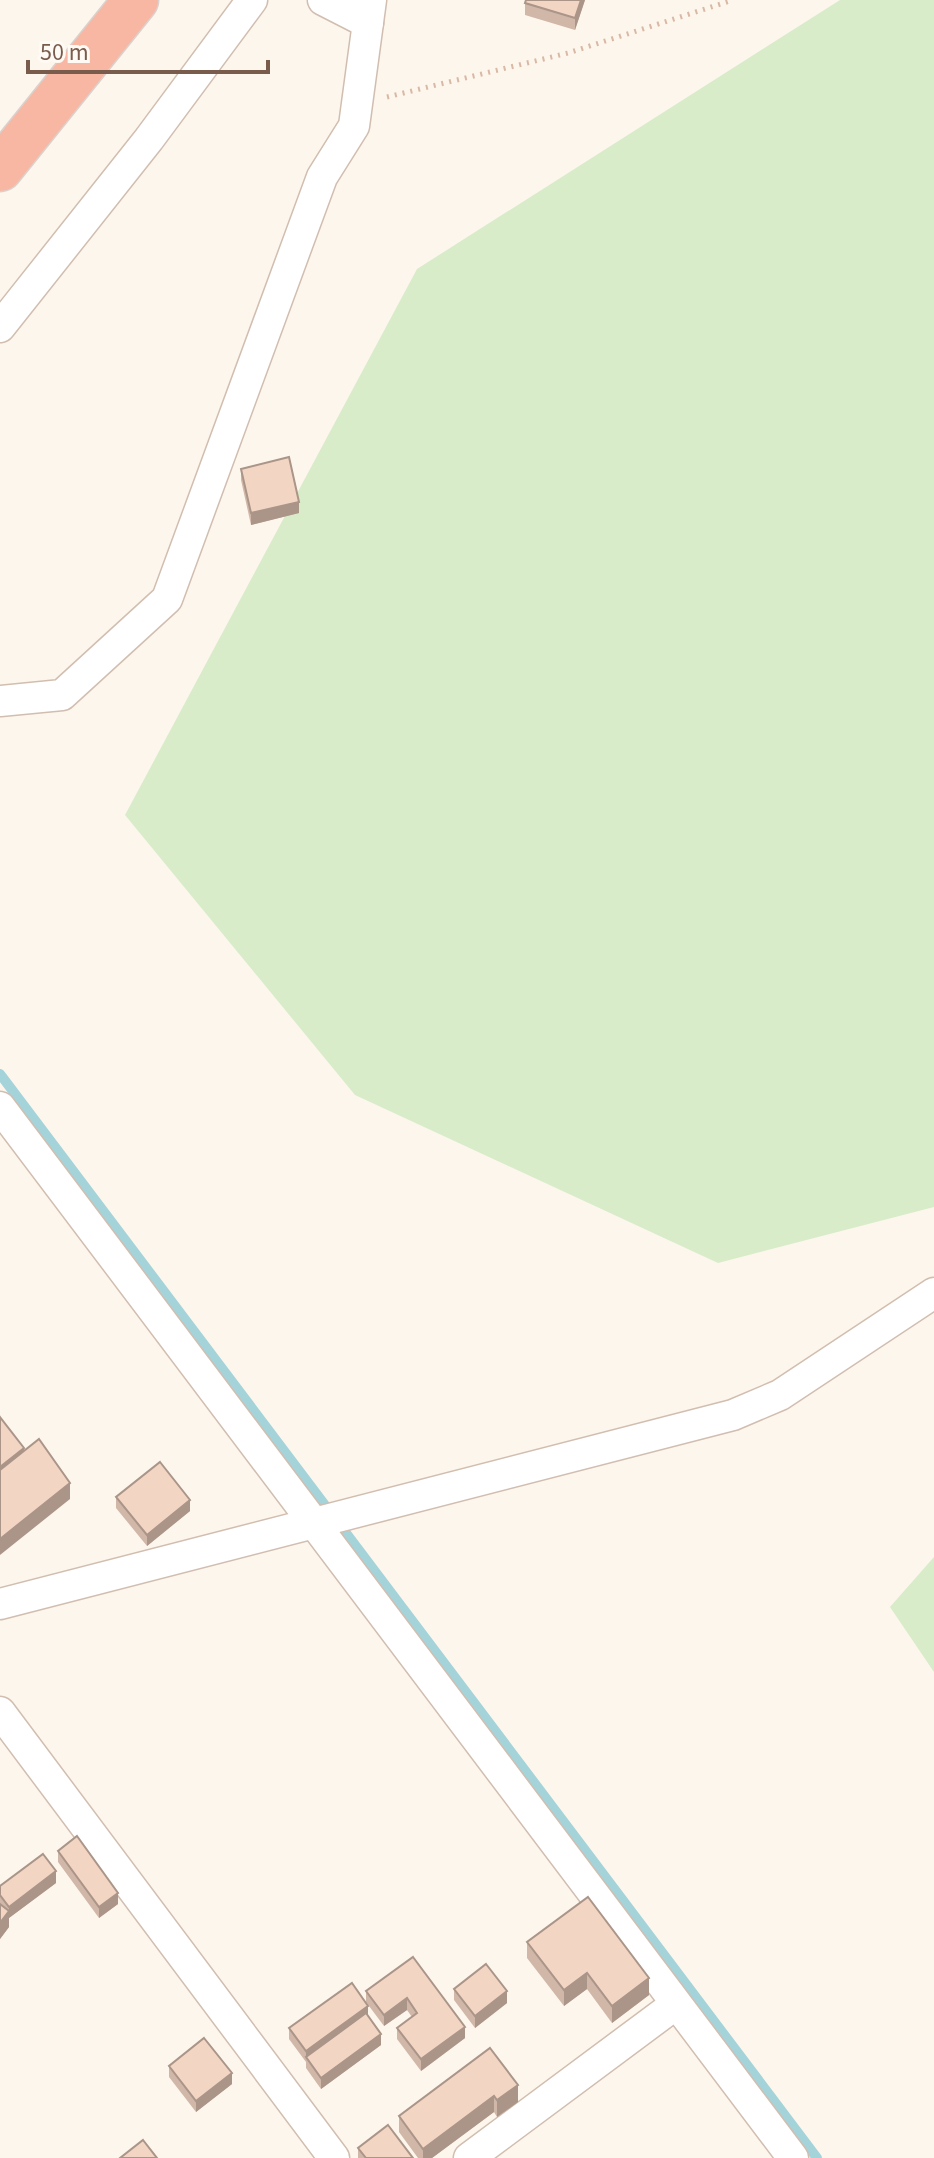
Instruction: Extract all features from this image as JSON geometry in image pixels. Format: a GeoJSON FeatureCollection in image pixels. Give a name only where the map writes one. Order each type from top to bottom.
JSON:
{"type":"FeatureCollection","features":[{"type":"Feature","properties":{"kind":"highway"},"geometry":{"type":"LineString","coordinates":[[0,169],[136,0]]}},
{"type":"Feature","properties":{"kind":"street"},"geometry":{"type":"LineString","coordinates":[[0,327],[149,139],[252,0]]}},
{"type":"Feature","properties":{"kind":"street"},"geometry":{"type":"LineString","coordinates":[[0,701],[62,695],[167,599],[322,177],[354,126],[370,12],[323,0]]}},
{"type":"Feature","properties":{"kind":"street"},"geometry":{"type":"LineString","coordinates":[[0,1107],[793,2158]]}},
{"type":"Feature","properties":{"kind":"street"},"geometry":{"type":"LineString","coordinates":[[0,1604],[733,1415],[780,1395],[934,1293]]}},
{"type":"Feature","properties":{"kind":"street"},"geometry":{"type":"LineString","coordinates":[[0,1712],[334,2158]]}},
{"type":"Feature","properties":{"kind":"street"},"geometry":{"type":"LineString","coordinates":[[469,2158],[676,2004]]}},
{"type":"Feature","properties":{"kind":"path"},"geometry":{"type":"LineString","coordinates":[[378,99],[568,53],[733,0]]}},
{"type":"Feature","properties":{"kind":"green space"},"geometry":{"type":"Polygon","coordinates":[[[840,0],[934,0],[934,1207],[718,1263],[355,1095],[125,815],[417,269],[840,0]]]}},
{"type":"Feature","properties":{"kind":"green space"},"geometry":{"type":"Polygon","coordinates":[[[934,1557],[934,1672],[890,1607],[934,1557]]]}},
{"type":"Feature","properties":{"kind":"building"},"geometry":{"type":"Polygon","coordinates":[[[526,0],[581,0],[575,18],[525,3],[526,0]]]}},
{"type":"Feature","properties":{"kind":"building"},"geometry":{"type":"Polygon","coordinates":[[[289,457],[299,502],[251,513],[241,469],[289,457]]]}},
{"type":"Feature","properties":{"kind":"building"},"geometry":{"type":"Polygon","coordinates":[[[0,1417],[24,1448],[0,1467],[0,1417]]]}},
{"type":"Feature","properties":{"kind":"building"},"geometry":{"type":"Polygon","coordinates":[[[39,1439],[70,1483],[0,1539],[0,1470],[39,1439]]]}},
{"type":"Feature","properties":{"kind":"building"},"geometry":{"type":"Polygon","coordinates":[[[160,1462],[190,1500],[147,1535],[116,1497],[160,1462]]]}},
{"type":"Feature","properties":{"kind":"building"},"geometry":{"type":"Polygon","coordinates":[[[77,1836],[118,1893],[99,1907],[58,1851],[77,1836]]]}},
{"type":"Feature","properties":{"kind":"building"},"geometry":{"type":"Polygon","coordinates":[[[43,1854],[56,1871],[9,1907],[0,1895],[0,1886],[43,1854]]]}},
{"type":"Feature","properties":{"kind":"building"},"geometry":{"type":"Polygon","coordinates":[[[588,1897],[649,1978],[612,2006],[587,1973],[564,1990],[527,1942],[588,1897]]]}},
{"type":"Feature","properties":{"kind":"building"},"geometry":{"type":"Polygon","coordinates":[[[0,1904],[9,1911],[0,1923],[0,1904]]]}},
{"type":"Feature","properties":{"kind":"building"},"geometry":{"type":"Polygon","coordinates":[[[413,1957],[465,2027],[421,2059],[397,2028],[417,2013],[407,1998],[384,2015],[366,1991],[413,1957]]]}},
{"type":"Feature","properties":{"kind":"building"},"geometry":{"type":"Polygon","coordinates":[[[486,1964],[507,1991],[475,2016],[454,1989],[486,1964]]]}},
{"type":"Feature","properties":{"kind":"building"},"geometry":{"type":"Polygon","coordinates":[[[352,1983],[368,2006],[306,2051],[289,2028],[352,1983]]]}},
{"type":"Feature","properties":{"kind":"building"},"geometry":{"type":"Polygon","coordinates":[[[366,2013],[381,2034],[321,2078],[306,2057],[366,2013]]]}},
{"type":"Feature","properties":{"kind":"building"},"geometry":{"type":"Polygon","coordinates":[[[204,2038],[232,2073],[196,2101],[169,2066],[204,2038]]]}},
{"type":"Feature","properties":{"kind":"building"},"geometry":{"type":"Polygon","coordinates":[[[490,2048],[518,2085],[497,2100],[494,2096],[423,2149],[399,2116],[490,2048]]]}},
{"type":"Feature","properties":{"kind":"building"},"geometry":{"type":"Polygon","coordinates":[[[388,2125],[413,2158],[366,2158],[358,2148],[388,2125]]]}},
{"type":"Feature","properties":{"kind":"building"},"geometry":{"type":"Polygon","coordinates":[[[143,2140],[157,2158],[120,2158],[143,2140]]]}},
{"type":"Feature","properties":{"kind":"waterway"},"geometry":{"type":"LineString","coordinates":[[0,1074],[817,2158]]}}]}
